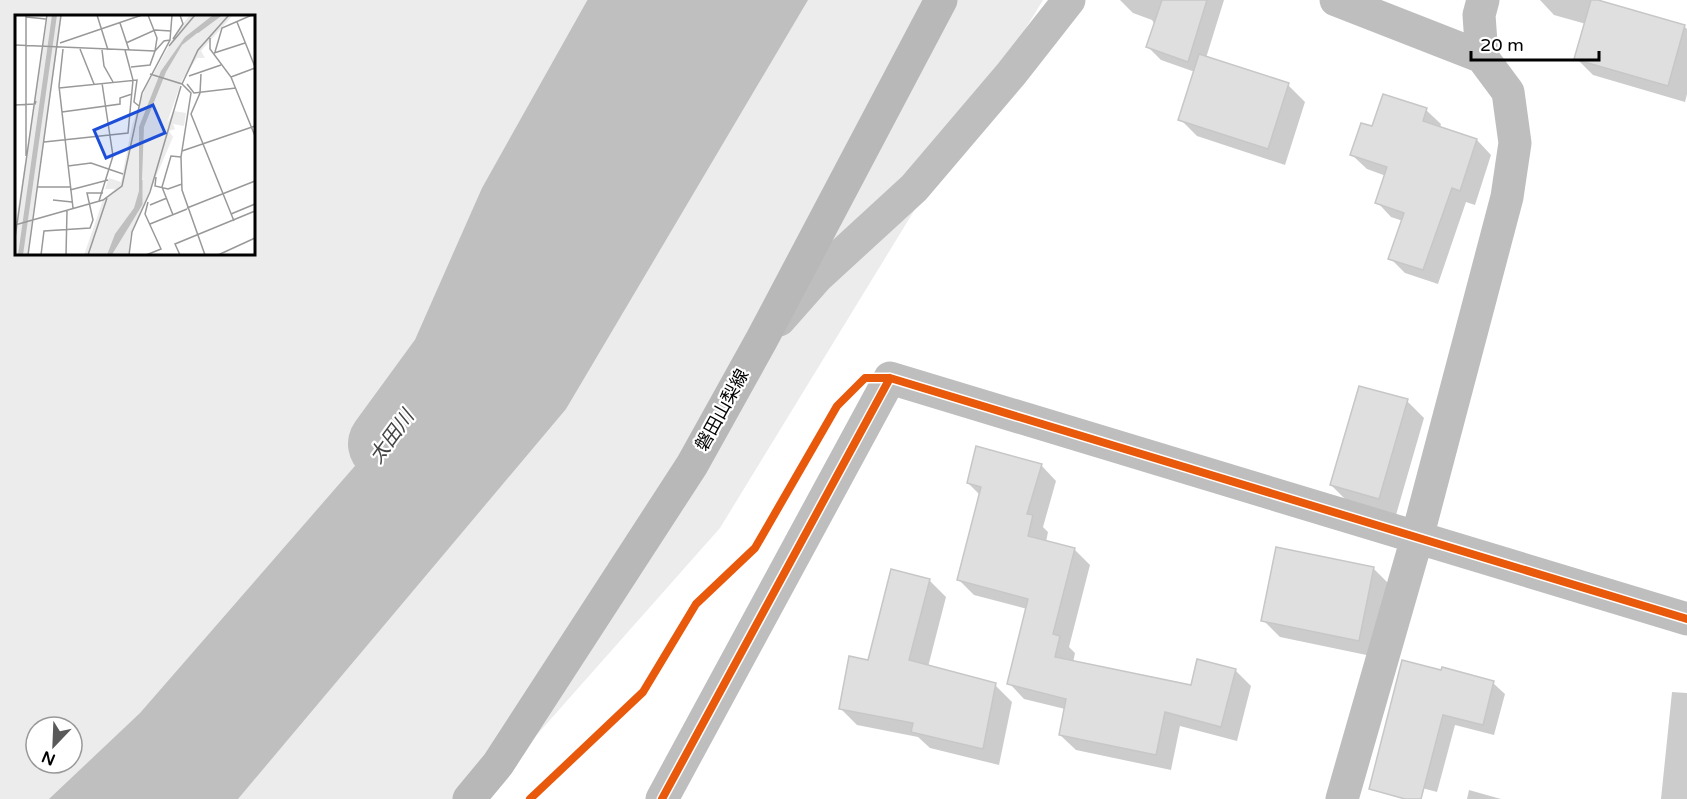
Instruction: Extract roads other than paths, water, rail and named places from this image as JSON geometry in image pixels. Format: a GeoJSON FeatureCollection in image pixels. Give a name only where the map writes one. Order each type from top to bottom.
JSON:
{"type":"FeatureCollection","features":[{"type":"Feature","properties":{"kind":"main road","name":"磐田山梨線"},"geometry":{"type":"LineString","coordinates":[[469,799],[498,764],[692,465],[762,339],[941,0]]}},
{"type":"Feature","properties":{"kind":"street"},"geometry":{"type":"LineString","coordinates":[[762,339],[817,277],[914,188],[1011,74],[1069,0]]}},
{"type":"Feature","properties":{"kind":"street"},"geometry":{"type":"LineString","coordinates":[[1336,0],[1482,57],[1509,92],[1515,143],[1509,189],[1417,538],[1342,799]]}},
{"type":"Feature","properties":{"kind":"street"},"geometry":{"type":"LineString","coordinates":[[1482,57],[1479,15],[1483,0]]}},
{"type":"Feature","properties":{"kind":"street"},"geometry":{"type":"LineString","coordinates":[[662,799],[890,378],[1687,619]]}},
{"type":"Feature","properties":{"kind":"water"},"geometry":{"type":"Polygon","coordinates":[[[613,0],[808,0],[566,409],[238,799],[49,799],[74,775],[84,775],[84,766],[140,713],[448,359],[613,0]]]}},
{"type":"Feature","properties":{"kind":"waterway","name":"太田川"},"geometry":{"type":"LineString","coordinates":[[386,444],[448,359],[516,205],[631,0]]}}]}
